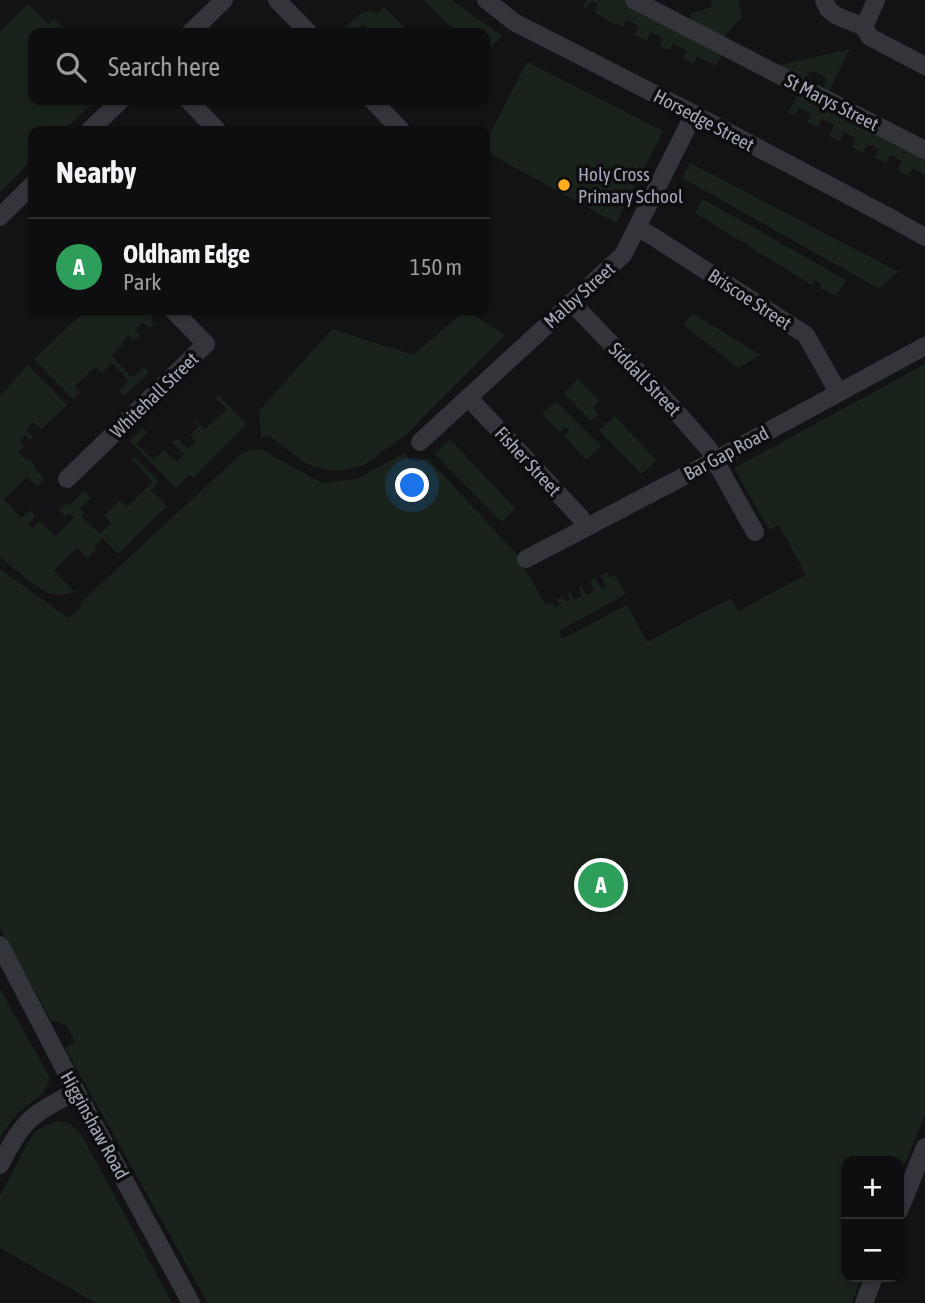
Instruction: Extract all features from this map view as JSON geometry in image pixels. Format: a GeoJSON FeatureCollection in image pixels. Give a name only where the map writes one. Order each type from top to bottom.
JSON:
{"type":"FeatureCollection","features":[{"type":"Feature","properties":{"kind":"street"},"geometry":{"type":"LineString","coordinates":[[195,28],[225,0]]}},
{"type":"Feature","properties":{"kind":"street"},"geometry":{"type":"LineString","coordinates":[[276,0],[304,28]]}},
{"type":"Feature","properties":{"kind":"street","name":"Horsedge Street"},"geometry":{"type":"LineString","coordinates":[[486,0],[514,22],[925,237]]}},
{"type":"Feature","properties":{"kind":"street"},"geometry":{"type":"LineString","coordinates":[[824,0],[835,15],[864,27],[870,37],[925,66]]}},
{"type":"Feature","properties":{"kind":"street"},"geometry":{"type":"LineString","coordinates":[[864,27],[876,0]]}},
{"type":"Feature","properties":{"kind":"street","name":"St Marys Street"},"geometry":{"type":"LineString","coordinates":[[637,1],[740,47],[925,150]]}},
{"type":"Feature","properties":{"kind":"street"},"geometry":{"type":"LineString","coordinates":[[94,126],[116,105]]}},
{"type":"Feature","properties":{"kind":"street"},"geometry":{"type":"LineString","coordinates":[[193,105],[213,126]]}},
{"type":"Feature","properties":{"kind":"street"},"geometry":{"type":"LineString","coordinates":[[377,105],[397,126]]}},
{"type":"Feature","properties":{"kind":"street","name":"Malby Street"},"geometry":{"type":"LineString","coordinates":[[420,442],[623,255],[694,114]]}},
{"type":"Feature","properties":{"kind":"street"},"geometry":{"type":"LineString","coordinates":[[0,217],[28,189]]}},
{"type":"Feature","properties":{"kind":"street","name":"Briscoe Street"},"geometry":{"type":"LineString","coordinates":[[637,228],[806,335],[838,393]]}},
{"type":"Feature","properties":{"kind":"street","name":"Siddall Street"},"geometry":{"type":"LineString","coordinates":[[570,302],[708,448],[755,532]]}},
{"type":"Feature","properties":{"kind":"street","name":"Whitehall Street"},"geometry":{"type":"LineString","coordinates":[[67,479],[206,344],[178,315]]}},
{"type":"Feature","properties":{"kind":"street","name":"Bar Gap Road"},"geometry":{"type":"LineString","coordinates":[[526,559],[925,346]]}},
{"type":"Feature","properties":{"kind":"street","name":"Fisher Street"},"geometry":{"type":"LineString","coordinates":[[469,398],[580,517],[586,527]]}},
{"type":"Feature","properties":{"kind":"street","name":"Higginshaw Road"},"geometry":{"type":"LineString","coordinates":[[0,945],[191,1303]]}},
{"type":"Feature","properties":{"kind":"street"},"geometry":{"type":"LineString","coordinates":[[0,1165],[18,1133],[33,1116],[76,1091]]}},
{"type":"Feature","properties":{"kind":"street"},"geometry":{"type":"LineString","coordinates":[[904,1200],[925,1147]]}},
{"type":"Feature","properties":{"kind":"street"},"geometry":{"type":"LineString","coordinates":[[864,1303],[871,1282]]}},
{"type":"Feature","properties":{"kind":"shaded area"},"geometry":{"type":"Polygon","coordinates":[[[424,0],[451,0],[502,36],[490,48],[490,28],[452,28],[424,0]]]}},
{"type":"Feature","properties":{"kind":"shaded area"},"geometry":{"type":"Polygon","coordinates":[[[587,0],[623,0],[723,52],[716,66],[697,56],[693,64],[683,58],[687,51],[673,44],[669,50],[660,46],[663,39],[651,32],[646,41],[635,35],[639,26],[627,20],[623,27],[616,25],[594,12],[598,4],[591,1],[586,9],[583,7],[587,0]]]}},
{"type":"Feature","properties":{"kind":"shaded area"},"geometry":{"type":"Polygon","coordinates":[[[711,0],[738,0],[742,17],[721,39],[694,25],[691,13],[712,7],[711,0]]]}},
{"type":"Feature","properties":{"kind":"shaded area"},"geometry":{"type":"Polygon","coordinates":[[[28,4],[48,24],[54,19],[64,28],[28,28],[28,105],[91,105],[68,126],[28,126],[28,165],[0,192],[0,31],[28,4]]]}},
{"type":"Feature","properties":{"kind":"shaded area"},"geometry":{"type":"Polygon","coordinates":[[[384,7],[405,28],[367,28],[363,24],[359,28],[344,28],[361,13],[372,11],[376,14],[384,7]]]}},
{"type":"Feature","properties":{"kind":"shaded area"},"geometry":{"type":"Polygon","coordinates":[[[850,49],[829,92],[824,87],[825,77],[813,71],[804,79],[775,66],[850,49]]]}},
{"type":"Feature","properties":{"kind":"shaded area"},"geometry":{"type":"Polygon","coordinates":[[[527,62],[663,131],[616,223],[490,154],[490,133],[527,62]]]}},
{"type":"Feature","properties":{"kind":"shaded area"},"geometry":{"type":"Polygon","coordinates":[[[799,92],[925,158],[925,175],[913,168],[908,176],[898,170],[902,161],[890,155],[886,163],[875,157],[879,149],[868,144],[862,153],[852,147],[856,138],[844,132],[840,141],[829,136],[834,125],[822,119],[817,127],[807,122],[811,114],[799,108],[794,116],[788,113],[799,92]]]}},
{"type":"Feature","properties":{"kind":"shaded area"},"geometry":{"type":"Polygon","coordinates":[[[690,163],[899,272],[879,288],[876,287],[682,178],[690,163]]]}},
{"type":"Feature","properties":{"kind":"shaded area"},"geometry":{"type":"Polygon","coordinates":[[[703,199],[846,280],[836,296],[819,289],[821,284],[815,280],[812,285],[695,213],[703,199]]]}},
{"type":"Feature","properties":{"kind":"shaded area"},"geometry":{"type":"Polygon","coordinates":[[[692,313],[761,355],[738,368],[684,325],[692,313]]]}},
{"type":"Feature","properties":{"kind":"shaded area"},"geometry":{"type":"Polygon","coordinates":[[[81,315],[154,315],[150,318],[154,323],[149,328],[143,323],[135,330],[140,336],[134,341],[129,335],[121,343],[123,345],[111,355],[132,378],[144,367],[149,373],[124,396],[119,391],[129,381],[112,363],[102,373],[95,367],[75,386],[80,392],[73,399],[34,359],[81,315]]]}},
{"type":"Feature","properties":{"kind":"shaded area"},"geometry":{"type":"Polygon","coordinates":[[[460,315],[474,315],[505,335],[409,432],[366,464],[346,470],[326,470],[307,464],[269,436],[261,437],[259,411],[332,329],[413,355],[460,315]]]}},
{"type":"Feature","properties":{"kind":"shaded area"},"geometry":{"type":"Polygon","coordinates":[[[925,364],[925,1115],[904,1166],[904,1156],[841,1156],[841,1282],[859,1282],[852,1303],[208,1303],[65,1048],[75,1042],[66,1025],[51,1020],[0,928],[0,569],[68,618],[82,606],[80,603],[241,454],[253,449],[265,450],[322,483],[356,479],[405,453],[409,460],[418,462],[427,458],[515,552],[546,605],[552,602],[556,608],[560,605],[557,600],[563,596],[566,602],[571,600],[568,594],[570,592],[574,600],[582,596],[579,588],[581,586],[587,595],[594,591],[590,582],[595,578],[602,589],[606,586],[600,576],[607,572],[610,578],[615,575],[626,594],[559,631],[562,639],[627,605],[647,642],[731,598],[738,611],[806,575],[779,525],[769,530],[734,468],[925,364]]]}},
{"type":"Feature","properties":{"kind":"shaded area"},"geometry":{"type":"Polygon","coordinates":[[[28,365],[67,405],[41,429],[33,422],[26,430],[33,437],[30,440],[25,435],[20,441],[24,446],[18,452],[27,461],[29,459],[45,479],[37,487],[27,477],[4,499],[21,518],[30,510],[35,516],[28,524],[33,529],[40,521],[55,536],[74,518],[69,513],[65,516],[59,510],[67,502],[70,505],[84,491],[91,498],[80,508],[84,513],[81,517],[100,534],[111,523],[104,515],[120,500],[127,507],[153,482],[132,459],[134,457],[159,482],[151,490],[167,506],[118,554],[103,539],[94,546],[97,549],[88,558],[77,548],[54,570],[74,592],[65,594],[54,595],[45,591],[0,557],[0,396],[28,365]]]}},
{"type":"Feature","properties":{"kind":"shaded area"},"geometry":{"type":"Polygon","coordinates":[[[578,379],[600,401],[593,408],[598,415],[591,421],[564,393],[578,379]]]}},
{"type":"Feature","properties":{"kind":"shaded area"},"geometry":{"type":"Polygon","coordinates":[[[218,395],[247,424],[193,478],[189,475],[176,488],[130,441],[142,428],[147,433],[136,444],[153,460],[164,450],[177,462],[184,454],[172,442],[177,438],[188,449],[196,441],[190,435],[199,426],[194,420],[205,429],[227,409],[215,397],[218,395]]]}},
{"type":"Feature","properties":{"kind":"shaded area"},"geometry":{"type":"Polygon","coordinates":[[[556,401],[601,446],[586,460],[564,436],[569,431],[566,427],[560,432],[542,414],[556,401]]]}},
{"type":"Feature","properties":{"kind":"shaded area"},"geometry":{"type":"Polygon","coordinates":[[[615,416],[657,461],[641,474],[599,430],[615,416]]]}},
{"type":"Feature","properties":{"kind":"shaded area"},"geometry":{"type":"Polygon","coordinates":[[[450,439],[515,509],[501,522],[435,454],[450,439]]]}},
{"type":"Feature","properties":{"kind":"shaded area"},"geometry":{"type":"Polygon","coordinates":[[[0,989],[50,1078],[43,1092],[17,1114],[0,1137],[0,989]]]}},
{"type":"Feature","properties":{"kind":"shaded area"},"geometry":{"type":"Polygon","coordinates":[[[57,1121],[69,1123],[80,1132],[172,1303],[96,1303],[0,1248],[0,1196],[30,1139],[37,1130],[57,1121]]]}},
{"type":"Feature","properties":{"kind":"place","name":"Holy Cross Primary School"},"geometry":{"type":"Point","coordinates":[564,185]}},
{"type":"Feature","properties":{"kind":"place","name":"Oldham Edge"},"geometry":{"type":"Point","coordinates":[601,885]}}]}
